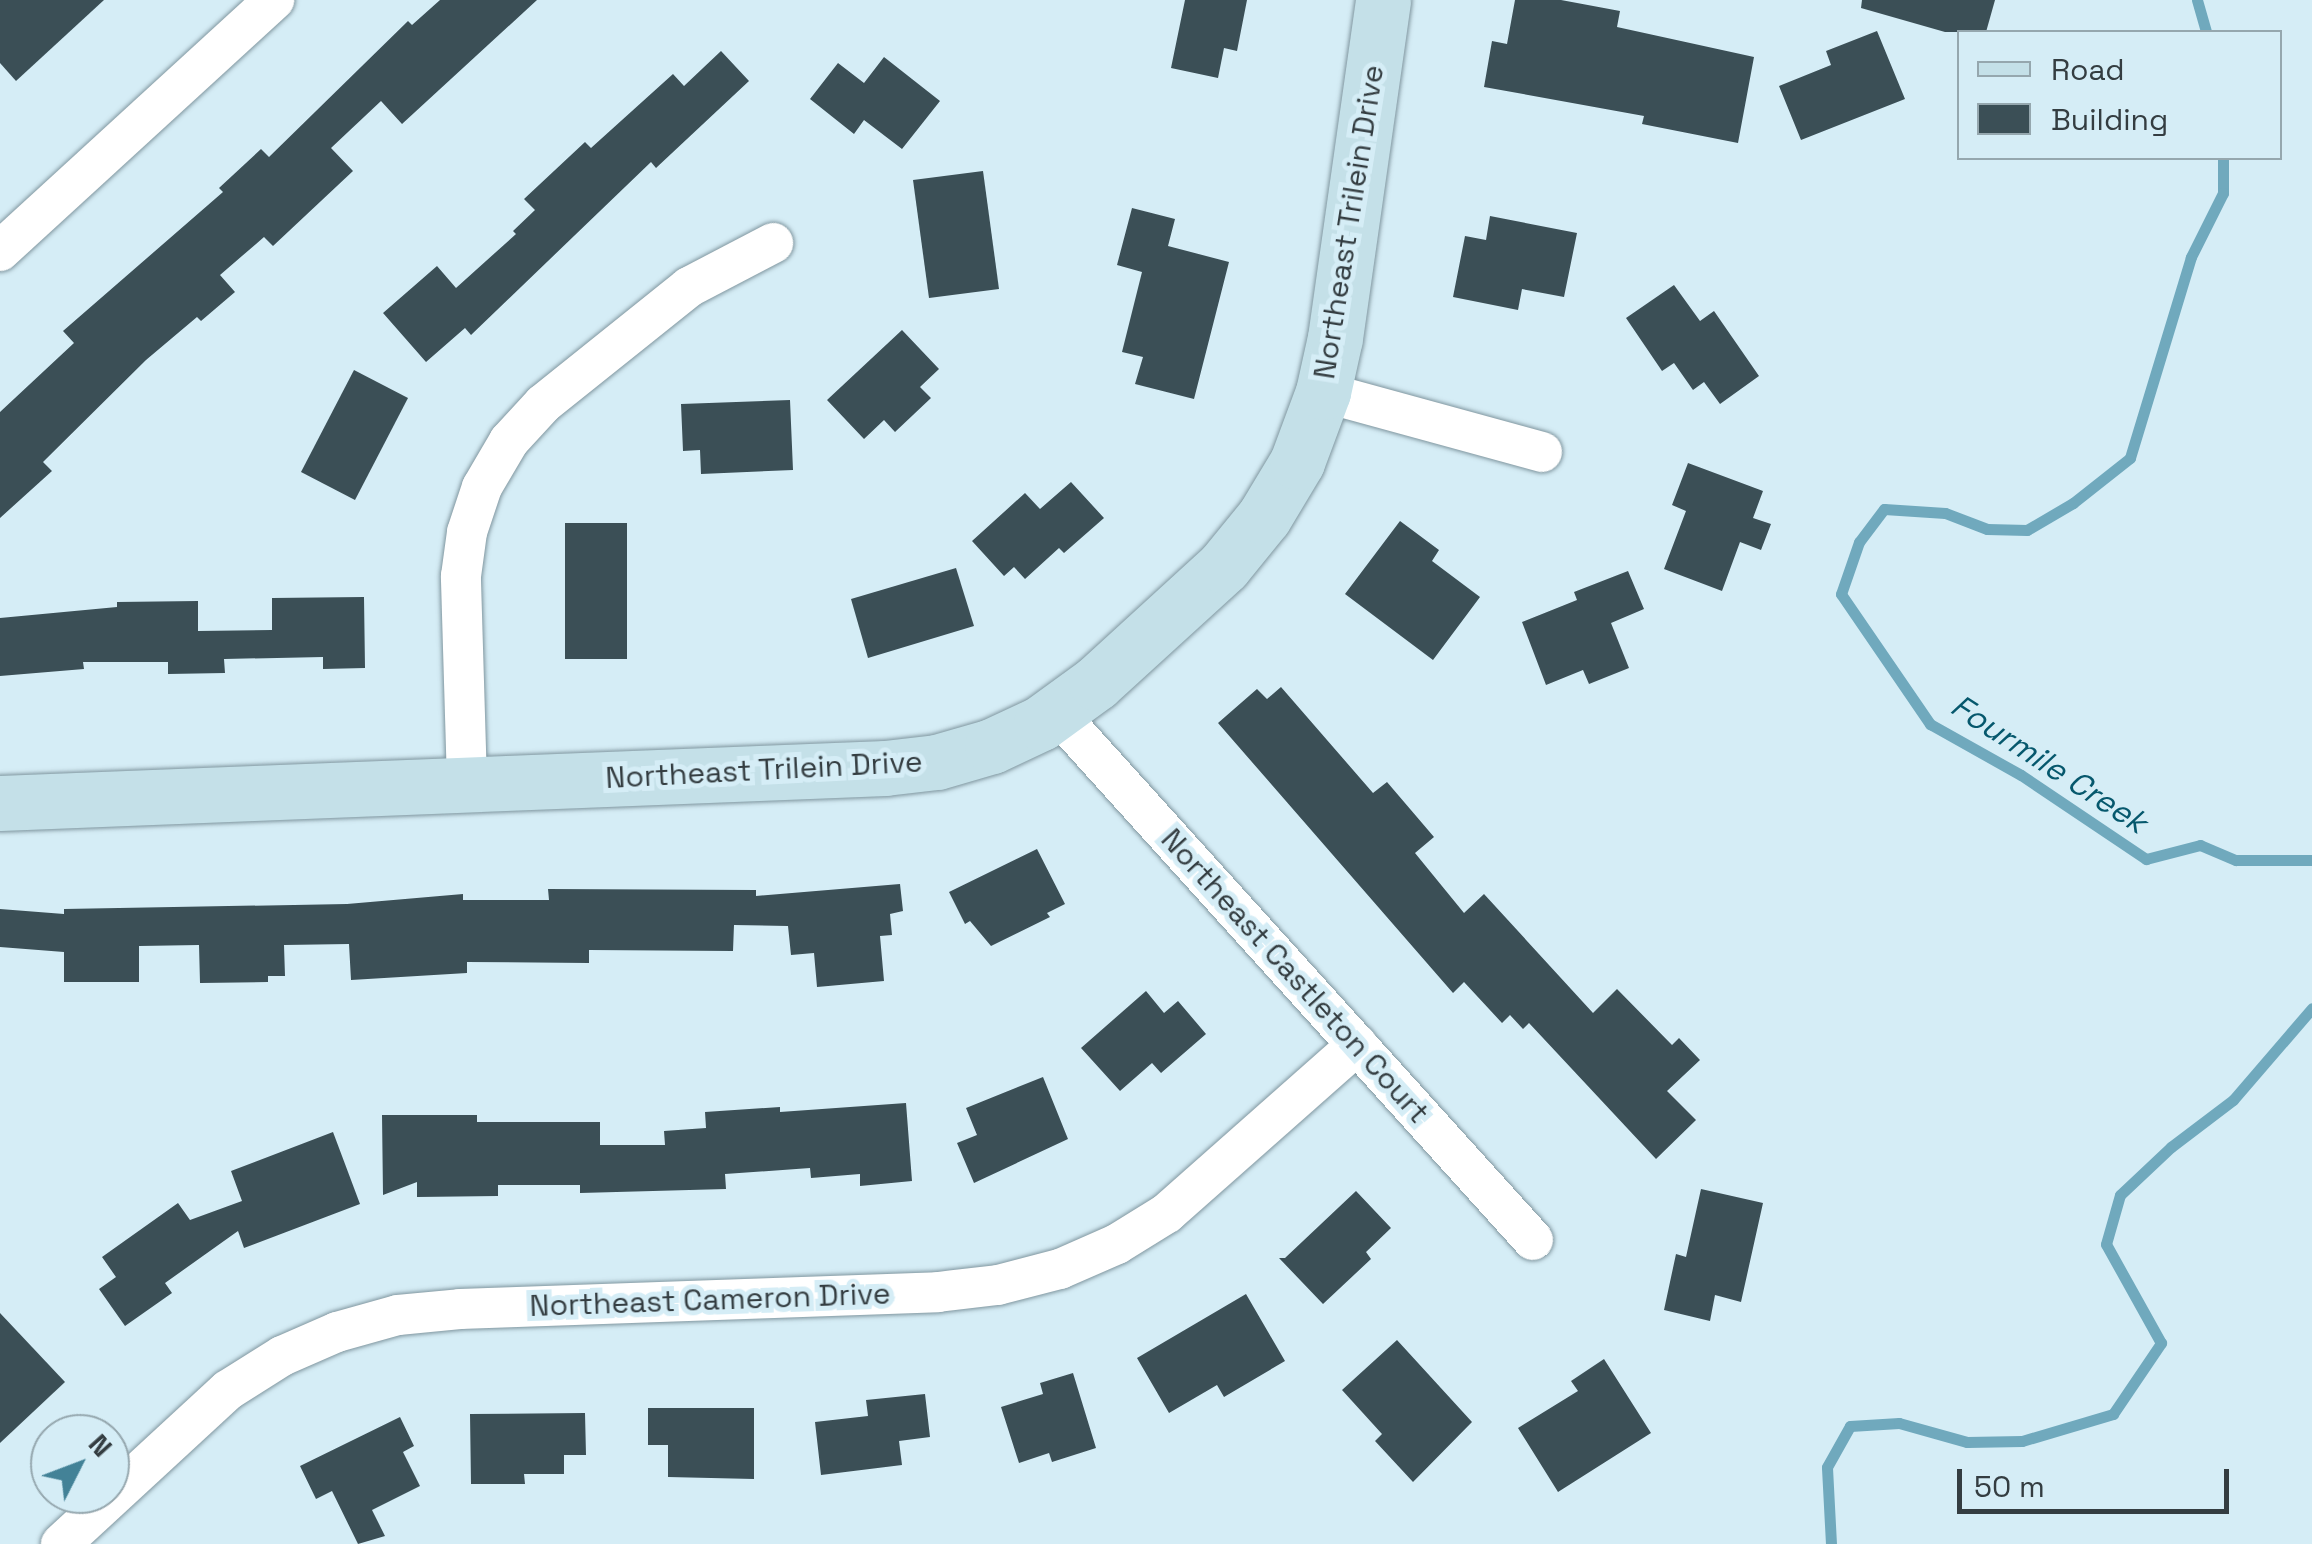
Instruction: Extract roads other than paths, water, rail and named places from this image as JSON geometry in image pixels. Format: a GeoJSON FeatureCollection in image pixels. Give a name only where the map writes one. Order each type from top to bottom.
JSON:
{"type":"FeatureCollection","features":[{"type":"Feature","properties":{"kind":"street"},"geometry":{"type":"LineString","coordinates":[[0,250],[274,0]]}},
{"type":"Feature","properties":{"kind":"street","name":"Northeast Trilein Drive"},"geometry":{"type":"LineString","coordinates":[[0,803],[885,768],[937,762],[992,746],[1057,713],[1174,612],[1234,554],[1264,517],[1297,462],[1324,392],[1383,0]]}},
{"type":"Feature","properties":{"kind":"street"},"geometry":{"type":"LineString","coordinates":[[467,783],[460,576],[467,532],[482,487],[509,441],[542,404],[689,287],[773,243]]}},
{"type":"Feature","properties":{"kind":"street"},"geometry":{"type":"LineString","coordinates":[[1324,392],[1542,452]]}},
{"type":"Feature","properties":{"kind":"street","name":"Northeast Castleton Court"},"geometry":{"type":"LineString","coordinates":[[1057,713],[1533,1240]]}},
{"type":"Feature","properties":{"kind":"street","name":"Northeast Cameron Drive"},"geometry":{"type":"LineString","coordinates":[[60,1544],[228,1390],[282,1356],[352,1328],[398,1315],[460,1309],[938,1292],[998,1286],[1060,1269],[1117,1244],[1167,1212],[1357,1045]]}},
{"type":"Feature","properties":{"kind":"waterway","name":"Fourmile Creek"},"geometry":{"type":"LineString","coordinates":[[2197,0],[2205,30]]}},
{"type":"Feature","properties":{"kind":"waterway","name":"Fourmile Creek"},"geometry":{"type":"LineString","coordinates":[[2223,160],[2223,193],[2191,257],[2130,458],[2073,503],[2027,530],[1987,529],[1945,513],[1884,509],[1859,542],[1841,594],[1930,724],[2021,775],[2146,859],[2200,845],[2236,860],[2312,860]]}},
{"type":"Feature","properties":{"kind":"waterway","name":"Fourmile Creek"},"geometry":{"type":"LineString","coordinates":[[1831,1544],[1827,1467],[1850,1426],[1899,1423],[1967,1442],[2022,1441],[2113,1414],[2161,1343],[2106,1244],[2120,1195],[2171,1147],[2233,1100],[2312,1008]]}}]}
